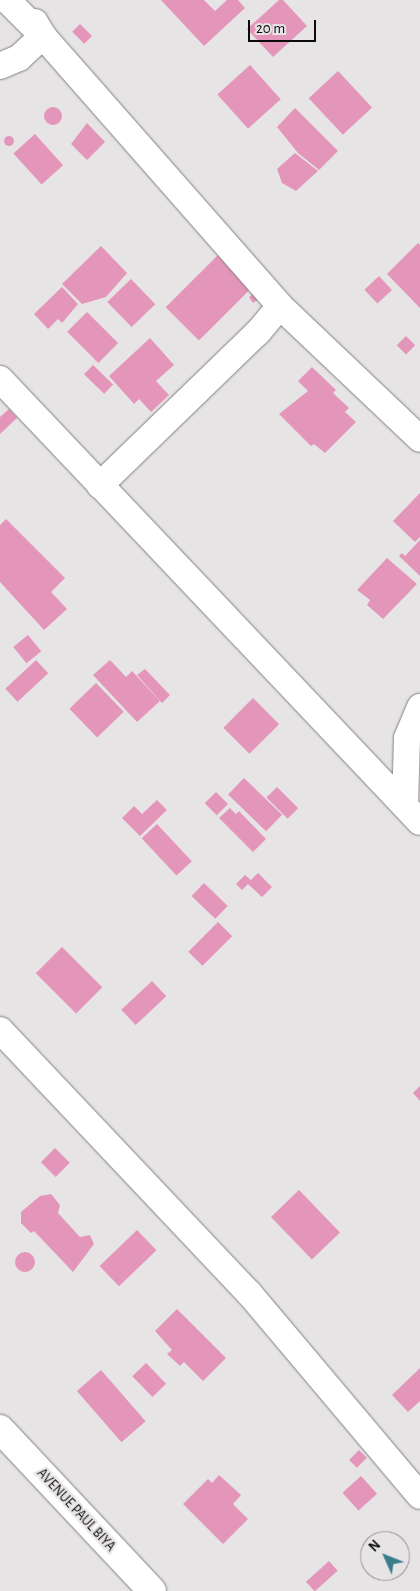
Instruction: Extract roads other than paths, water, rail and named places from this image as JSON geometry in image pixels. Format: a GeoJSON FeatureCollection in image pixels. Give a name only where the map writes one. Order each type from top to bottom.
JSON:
{"type":"FeatureCollection","features":[{"type":"Feature","properties":{"kind":"main road","name":"AVENUE PAUL BIYA"},"geometry":{"type":"LineString","coordinates":[[0,1430],[152,1591]]}},
{"type":"Feature","properties":{"kind":"street"},"geometry":{"type":"LineString","coordinates":[[7,0],[43,36],[280,306],[420,439]]}},
{"type":"Feature","properties":{"kind":"street"},"geometry":{"type":"LineString","coordinates":[[27,0],[25,5],[43,36]]}},
{"type":"Feature","properties":{"kind":"street"},"geometry":{"type":"LineString","coordinates":[[0,66],[19,58],[43,36]]}},
{"type":"Feature","properties":{"kind":"street"},"geometry":{"type":"LineString","coordinates":[[100,485],[257,334],[280,306]]}},
{"type":"Feature","properties":{"kind":"street"},"geometry":{"type":"LineString","coordinates":[[0,379],[412,814]]}},
{"type":"Feature","properties":{"kind":"street"},"geometry":{"type":"LineString","coordinates":[[412,814],[407,738],[420,708]]}},
{"type":"Feature","properties":{"kind":"street"},"geometry":{"type":"LineString","coordinates":[[0,1030],[249,1293],[420,1496]]}}]}
